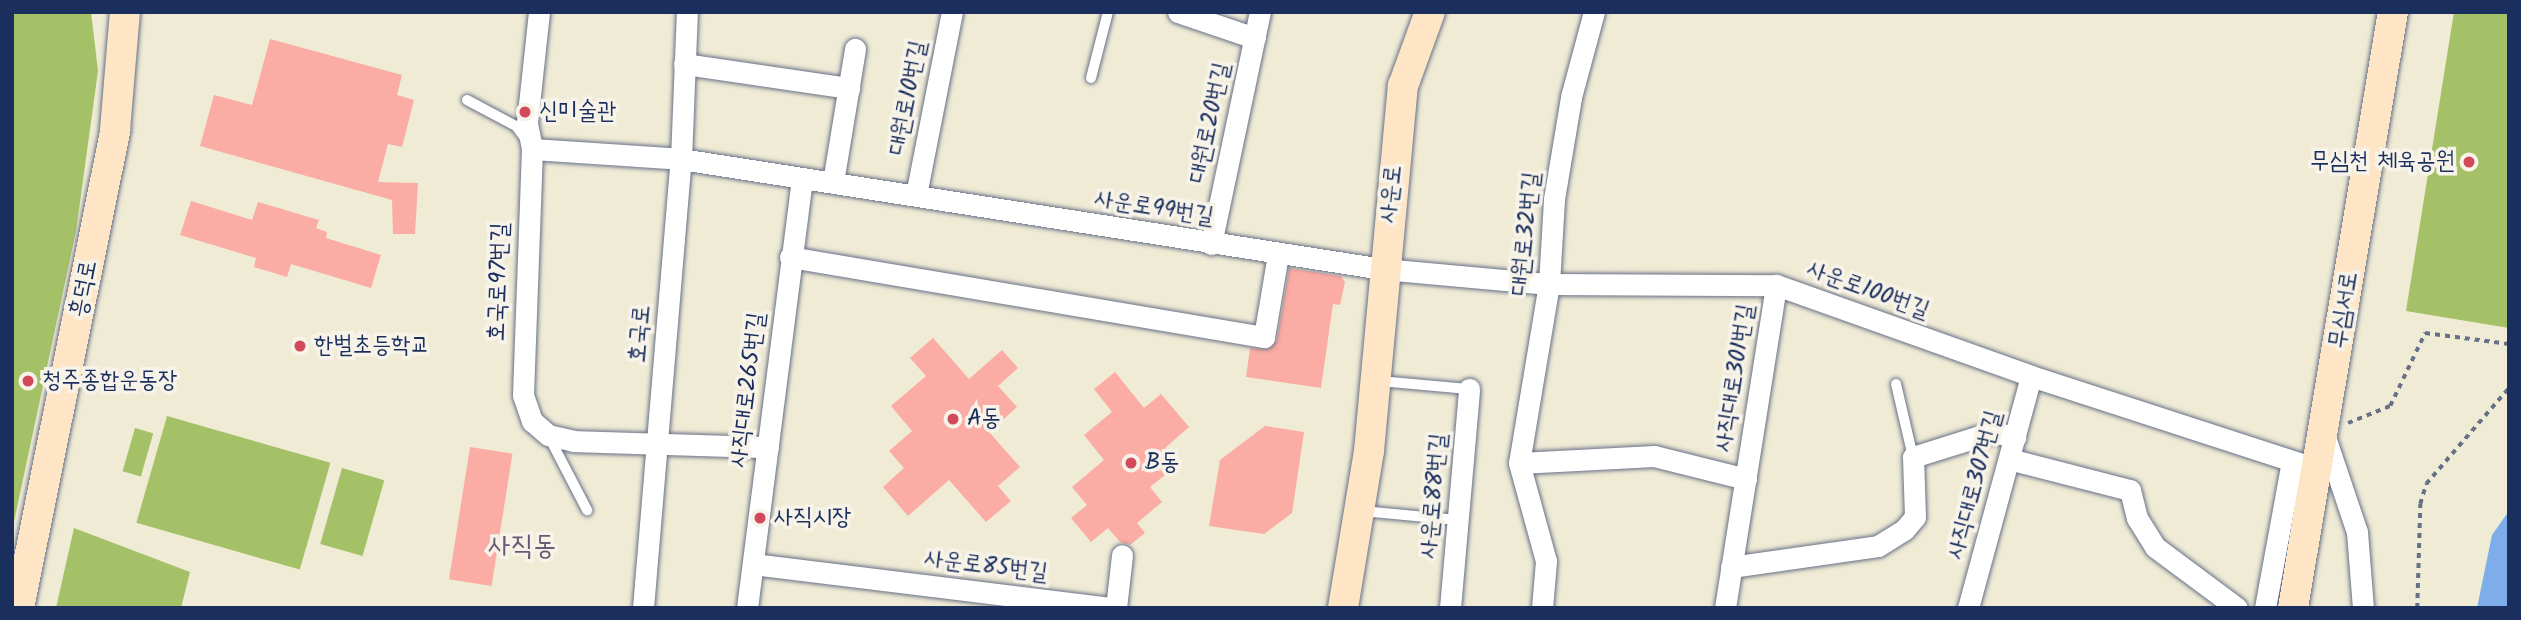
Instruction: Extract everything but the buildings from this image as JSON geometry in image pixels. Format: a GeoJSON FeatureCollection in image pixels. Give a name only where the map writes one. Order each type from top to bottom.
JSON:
{"type":"FeatureCollection","features":[{"type":"Feature","properties":{"kind":"street","name":"흥덕로"},"geometry":{"type":"LineString","coordinates":[[19,608],[30,565],[115,130],[125,12]]}},
{"type":"Feature","properties":{"kind":"street","name":"호국로97번길"},"geometry":{"type":"LineString","coordinates":[[539,12],[527,123],[532,149],[523,395],[532,421],[548,435]]}},
{"type":"Feature","properties":{"kind":"street","name":"호국로"},"geometry":{"type":"LineString","coordinates":[[643,608],[681,159],[687,12]]}},
{"type":"Feature","properties":{"kind":"street","name":"대원로10번길"},"geometry":{"type":"LineString","coordinates":[[916,195],[952,12]]}},
{"type":"Feature","properties":{"kind":"street"},"geometry":{"type":"LineString","coordinates":[[1178,12],[1255,38]]}},
{"type":"Feature","properties":{"kind":"street","name":"대원로20번길"},"geometry":{"type":"LineString","coordinates":[[1211,244],[1260,12]]}},
{"type":"Feature","properties":{"kind":"street","name":"사운로"},"geometry":{"type":"LineString","coordinates":[[1343,608],[1376,380],[1383,269],[1403,86],[1430,12]]}},
{"type":"Feature","properties":{"kind":"street","name":"대원로32번길"},"geometry":{"type":"LineString","coordinates":[[1542,608],[1546,561],[1519,463],[1549,284],[1555,199],[1571,97],[1594,12]]}},
{"type":"Feature","properties":{"kind":"street","name":"무심서로"},"geometry":{"type":"LineString","coordinates":[[2292,608],[2304,465],[2323,432],[2393,12]]}},
{"type":"Feature","properties":{"kind":"street"},"geometry":{"type":"LineString","coordinates":[[833,183],[855,49]]}},
{"type":"Feature","properties":{"kind":"street"},"geometry":{"type":"LineString","coordinates":[[684,64],[849,88]]}},
{"type":"Feature","properties":{"kind":"street","name":"사운로99번길"},"geometry":{"type":"LineString","coordinates":[[532,149],[681,159],[1383,269]]}},
{"type":"Feature","properties":{"kind":"street","name":"사직대로265번길"},"geometry":{"type":"LineString","coordinates":[[747,608],[802,179]]}},
{"type":"Feature","properties":{"kind":"street"},"geometry":{"type":"LineString","coordinates":[[790,257],[1264,337],[1278,254]]}},
{"type":"Feature","properties":{"kind":"street","name":"사운로100번길"},"geometry":{"type":"LineString","coordinates":[[1383,269],[1549,284],[1776,285],[2031,376],[2304,465]]}},
{"type":"Feature","properties":{"kind":"street","name":"사직대로301번길"},"geometry":{"type":"LineString","coordinates":[[1725,608],[1776,285]]}},
{"type":"Feature","properties":{"kind":"street","name":"사직대로307번길"},"geometry":{"type":"LineString","coordinates":[[1968,608],[2031,376]]}},
{"type":"Feature","properties":{"kind":"street","name":"사운로88번길"},"geometry":{"type":"LineString","coordinates":[[1450,608],[1469,389]]}},
{"type":"Feature","properties":{"kind":"street"},"geometry":{"type":"LineString","coordinates":[[1731,568],[1878,546],[1904,530],[1914,517],[1913,457],[1993,432],[2015,437]]}},
{"type":"Feature","properties":{"kind":"street"},"geometry":{"type":"LineString","coordinates":[[2323,432],[2357,532],[2363,608]]}},
{"type":"Feature","properties":{"kind":"street"},"geometry":{"type":"LineString","coordinates":[[548,435],[573,441],[768,447]]}},
{"type":"Feature","properties":{"kind":"street","name":"사직대로301번길"},"geometry":{"type":"LineString","coordinates":[[1519,463],[1654,456],[1746,479]]}},
{"type":"Feature","properties":{"kind":"street"},"geometry":{"type":"LineString","coordinates":[[2009,459],[2130,490],[2137,518],[2155,547],[2237,608]]}},
{"type":"Feature","properties":{"kind":"street"},"geometry":{"type":"LineString","coordinates":[[2265,608],[2304,465]]}},
{"type":"Feature","properties":{"kind":"street"},"geometry":{"type":"LineString","coordinates":[[1116,608],[1122,555]]}},
{"type":"Feature","properties":{"kind":"street","name":"사운로85번길"},"geometry":{"type":"LineString","coordinates":[[753,564],[1110,608]]}},
{"type":"Feature","properties":{"kind":"street"},"geometry":{"type":"LineString","coordinates":[[30,565],[36,608]]}},
{"type":"Feature","properties":{"kind":"lane"},"geometry":{"type":"LineString","coordinates":[[1091,78],[1108,12]]}},
{"type":"Feature","properties":{"kind":"lane"},"geometry":{"type":"LineString","coordinates":[[467,100],[516,126],[532,149]]}},
{"type":"Feature","properties":{"kind":"lane"},"geometry":{"type":"LineString","coordinates":[[1376,380],[1469,389]]}},
{"type":"Feature","properties":{"kind":"lane"},"geometry":{"type":"LineString","coordinates":[[1896,384],[1913,457]]}},
{"type":"Feature","properties":{"kind":"lane"},"geometry":{"type":"LineString","coordinates":[[548,435],[587,509]]}},
{"type":"Feature","properties":{"kind":"lane"},"geometry":{"type":"LineString","coordinates":[[1359,511],[1458,520]]}},
{"type":"Feature","properties":{"kind":"path"},"geometry":{"type":"LineString","coordinates":[[2323,432],[2390,406],[2425,333],[2509,344]]}},
{"type":"Feature","properties":{"kind":"path"},"geometry":{"type":"LineString","coordinates":[[2417,608],[2420,504],[2427,484],[2509,388]]}},
{"type":"Feature","properties":{"kind":"green space","name":"청주종합운동장"},"geometry":{"type":"Polygon","coordinates":[[[12,12],[91,12],[98,71],[76,231],[12,531],[12,12]]]}},
{"type":"Feature","properties":{"kind":"green space","name":"무심천 체육공원"},"geometry":{"type":"Polygon","coordinates":[[[2454,12],[2509,12],[2509,328],[2406,311],[2454,12]]]}},
{"type":"Feature","properties":{"kind":"green space"},"geometry":{"type":"Polygon","coordinates":[[[167,416],[330,463],[300,570],[136,523],[167,416]]]}},
{"type":"Feature","properties":{"kind":"green space"},"geometry":{"type":"Polygon","coordinates":[[[135,428],[153,433],[141,476],[123,471],[135,428]]]}},
{"type":"Feature","properties":{"kind":"green space"},"geometry":{"type":"Polygon","coordinates":[[[342,468],[384,480],[363,556],[320,544],[342,468]]]}},
{"type":"Feature","properties":{"kind":"green space"},"geometry":{"type":"Polygon","coordinates":[[[74,528],[190,572],[181,608],[56,608],[74,528]]]}},
{"type":"Feature","properties":{"kind":"water"},"geometry":{"type":"Polygon","coordinates":[[[2509,511],[2509,608],[2477,608],[2492,535],[2509,511]]]}},
{"type":"Feature","properties":{"kind":"place","name":"신미술관"},"geometry":{"type":"Point","coordinates":[525,112]}},
{"type":"Feature","properties":{"kind":"place","name":"무심천 체육공원"},"geometry":{"type":"Point","coordinates":[2469,162]}},
{"type":"Feature","properties":{"kind":"place","name":"한벌초등학교"},"geometry":{"type":"Point","coordinates":[300,346]}},
{"type":"Feature","properties":{"kind":"place","name":"청주종합운동장"},"geometry":{"type":"Point","coordinates":[28,381]}},
{"type":"Feature","properties":{"kind":"place","name":"A동"},"geometry":{"type":"Point","coordinates":[953,419]}},
{"type":"Feature","properties":{"kind":"place","name":"B동"},"geometry":{"type":"Point","coordinates":[1131,463]}},
{"type":"Feature","properties":{"kind":"place","name":"사직시장"},"geometry":{"type":"Point","coordinates":[760,518]}},
{"type":"Feature","properties":{"kind":"district","name":"사직동"},"geometry":{"type":"Point","coordinates":[522,547]}}]}
